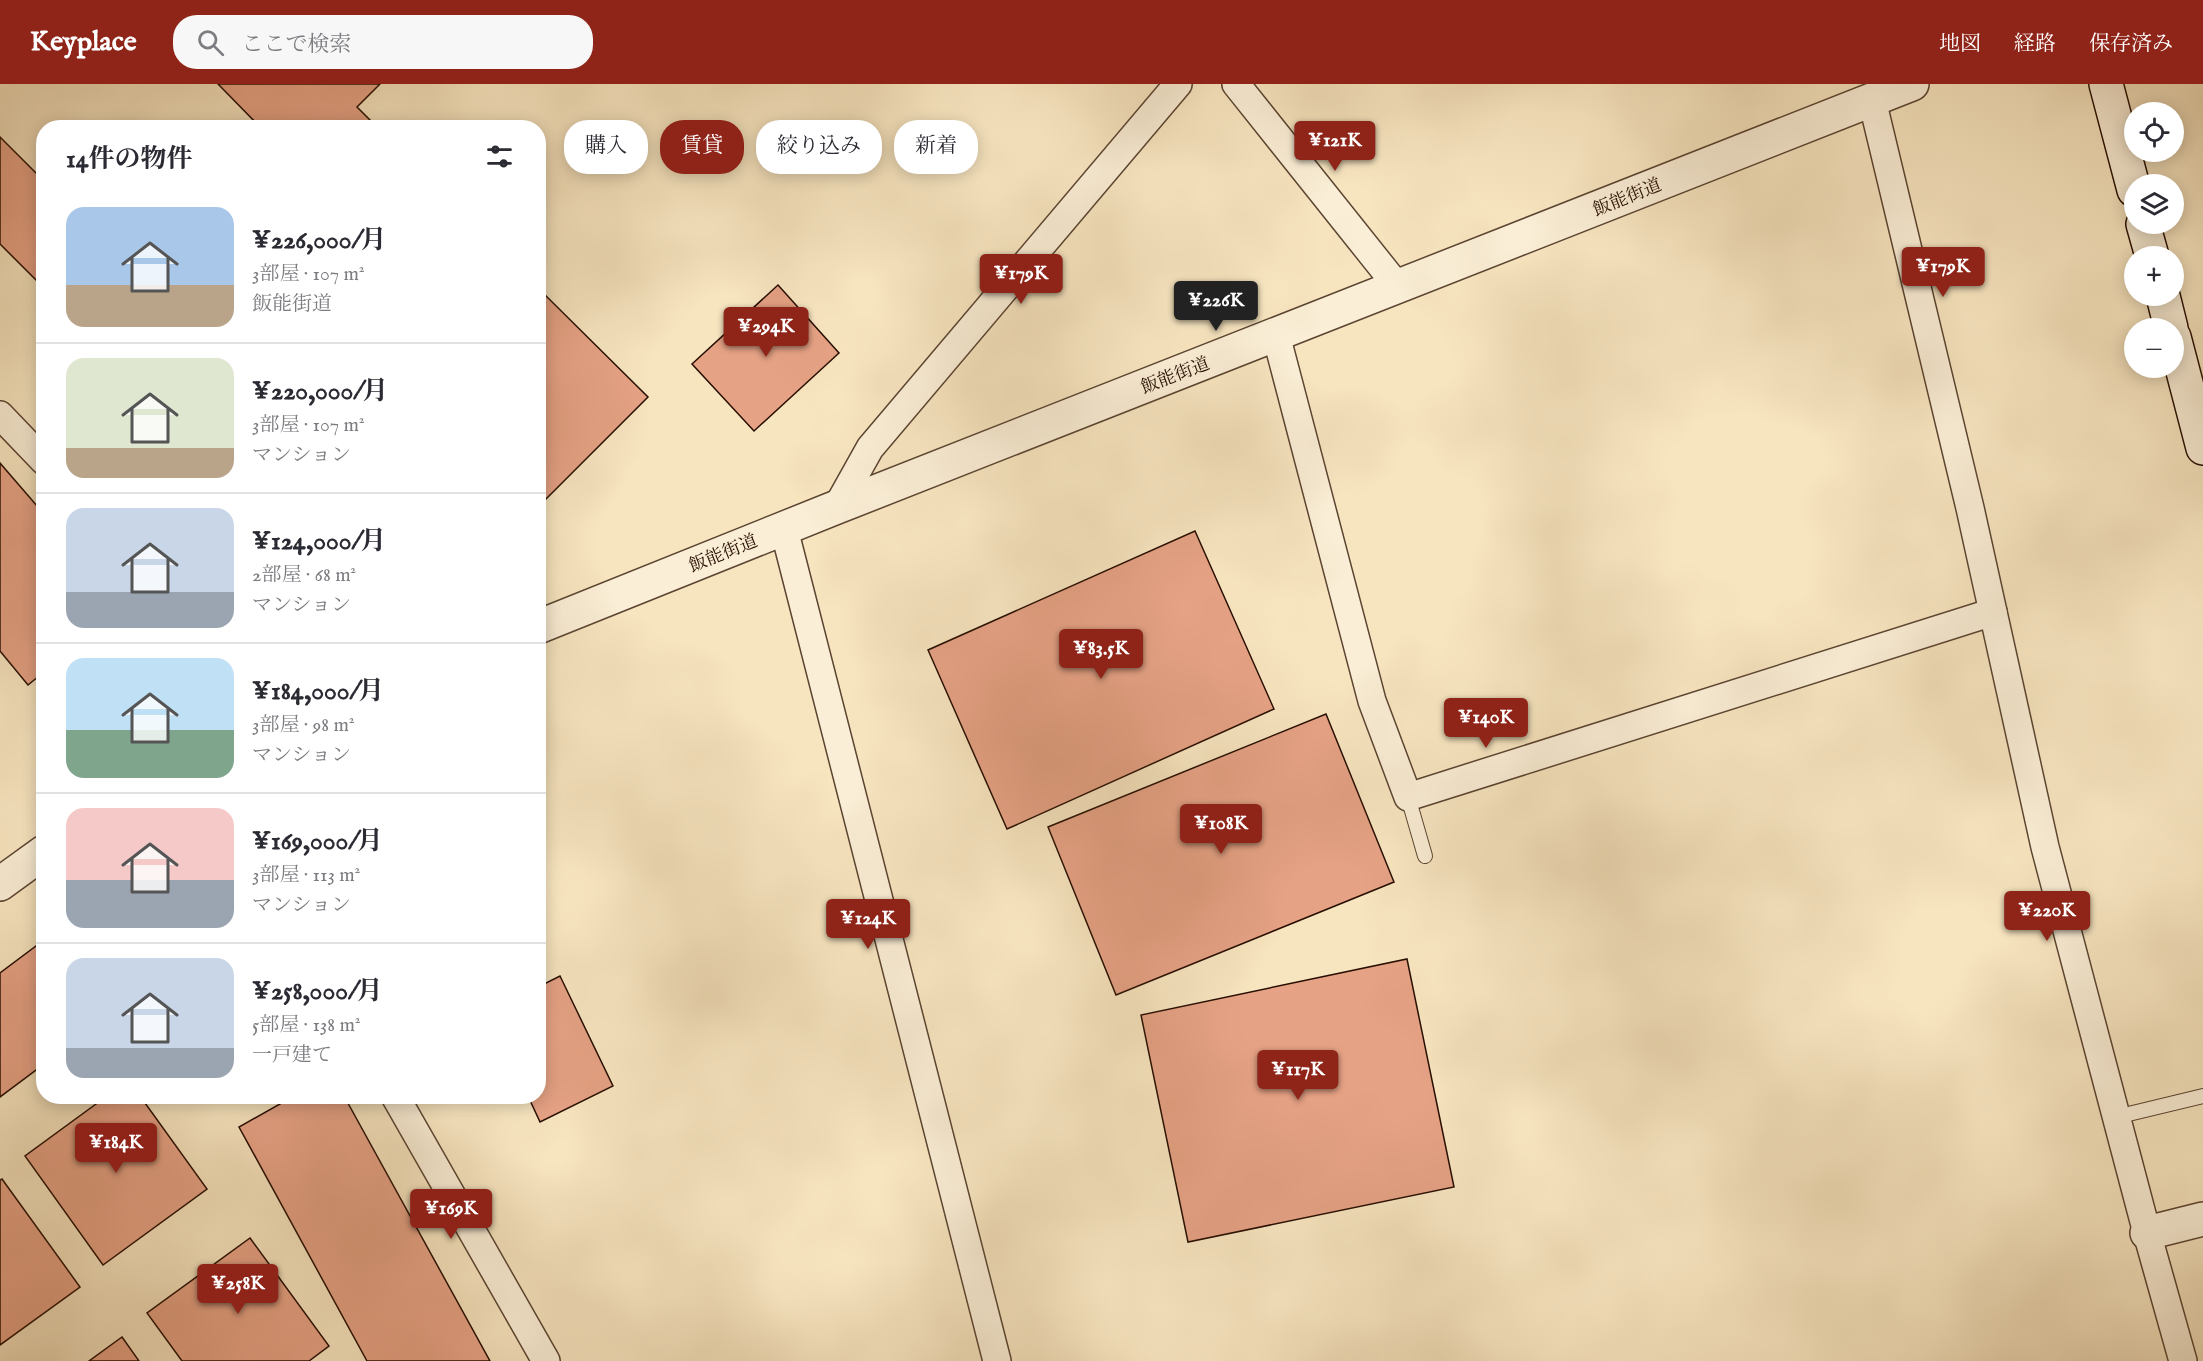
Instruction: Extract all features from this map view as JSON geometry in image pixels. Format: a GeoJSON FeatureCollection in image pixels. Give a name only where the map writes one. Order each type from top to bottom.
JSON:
{"type":"FeatureCollection","features":[{"type":"Feature","properties":{"kind":"street"},"geometry":{"type":"LineString","coordinates":[[837,507],[870,448],[1178,84]]}},
{"type":"Feature","properties":{"kind":"street"},"geometry":{"type":"LineString","coordinates":[[1236,84],[1398,287]]}},
{"type":"Feature","properties":{"kind":"street","name":"飯能街道"},"geometry":{"type":"LineString","coordinates":[[546,624],[1912,84]]}},
{"type":"Feature","properties":{"kind":"street"},"geometry":{"type":"LineString","coordinates":[[2106,84],[2130,174]]}},
{"type":"Feature","properties":{"kind":"street"},"geometry":{"type":"LineString","coordinates":[[1872,100],[1970,508],[2045,847],[2183,1361]]}},
{"type":"Feature","properties":{"kind":"street"},"geometry":{"type":"LineString","coordinates":[[1276,335],[1372,701],[1408,797],[1992,612]]}},
{"type":"Feature","properties":{"kind":"street"},"geometry":{"type":"LineString","coordinates":[[2184,375],[2203,448]]}},
{"type":"Feature","properties":{"kind":"street"},"geometry":{"type":"LineString","coordinates":[[0,415],[36,453]]}},
{"type":"Feature","properties":{"kind":"street"},"geometry":{"type":"LineString","coordinates":[[784,529],[997,1361]]}},
{"type":"Feature","properties":{"kind":"street"},"geometry":{"type":"LineString","coordinates":[[0,884],[36,858]]}},
{"type":"Feature","properties":{"kind":"street"},"geometry":{"type":"LineString","coordinates":[[399,1104],[546,1361]]}},
{"type":"Feature","properties":{"kind":"street"},"geometry":{"type":"LineString","coordinates":[[2147,1233],[2203,1220]]}},
{"type":"Feature","properties":{"kind":"lane"},"geometry":{"type":"LineString","coordinates":[[1408,797],[1425,856]]}},
{"type":"Feature","properties":{"kind":"lane"},"geometry":{"type":"LineString","coordinates":[[2116,1117],[2203,1096]]}},
{"type":"Feature","properties":{"kind":"building"},"geometry":{"type":"Polygon","coordinates":[[[218,84],[380,84],[357,107],[370,120],[253,120],[218,84]]]}},
{"type":"Feature","properties":{"kind":"building"},"geometry":{"type":"Polygon","coordinates":[[[0,137],[36,173],[36,280],[0,244],[0,137]]]}},
{"type":"Feature","properties":{"kind":"building"},"geometry":{"type":"Polygon","coordinates":[[[778,285],[839,353],[754,431],[692,364],[778,285]]]}},
{"type":"Feature","properties":{"kind":"building"},"geometry":{"type":"Polygon","coordinates":[[[546,296],[648,397],[546,499],[546,296]]]}},
{"type":"Feature","properties":{"kind":"building"},"geometry":{"type":"Polygon","coordinates":[[[0,463],[36,505],[36,678],[28,685],[0,651],[0,463]]]}},
{"type":"Feature","properties":{"kind":"building"},"geometry":{"type":"Polygon","coordinates":[[[1195,531],[1274,709],[1007,829],[928,650],[1195,531]]]}},
{"type":"Feature","properties":{"kind":"building"},"geometry":{"type":"Polygon","coordinates":[[[1326,714],[1394,882],[1116,995],[1048,827],[1326,714]]]}},
{"type":"Feature","properties":{"kind":"building"},"geometry":{"type":"Polygon","coordinates":[[[36,946],[36,1070],[0,1097],[0,973],[36,946]]]}},
{"type":"Feature","properties":{"kind":"building"},"geometry":{"type":"Polygon","coordinates":[[[1407,959],[1454,1187],[1188,1242],[1141,1015],[1407,959]]]}},
{"type":"Feature","properties":{"kind":"building"},"geometry":{"type":"Polygon","coordinates":[[[560,976],[613,1086],[540,1122],[532,1104],[546,1104],[546,983],[560,976]]]}},
{"type":"Feature","properties":{"kind":"building"},"geometry":{"type":"Polygon","coordinates":[[[96,1104],[146,1104],[207,1189],[103,1265],[25,1156],[96,1104]]]}},
{"type":"Feature","properties":{"kind":"building"},"geometry":{"type":"Polygon","coordinates":[[[280,1104],[348,1104],[490,1361],[367,1361],[239,1127],[280,1104]]]}},
{"type":"Feature","properties":{"kind":"building"},"geometry":{"type":"Polygon","coordinates":[[[2,1179],[80,1287],[0,1345],[0,1180],[2,1179]]]}},
{"type":"Feature","properties":{"kind":"building"},"geometry":{"type":"Polygon","coordinates":[[[250,1238],[329,1346],[309,1361],[182,1361],[147,1313],[250,1238]]]}},
{"type":"Feature","properties":{"kind":"building"},"geometry":{"type":"Polygon","coordinates":[[[122,1337],[139,1361],[89,1361],[122,1337]]]}}]}
